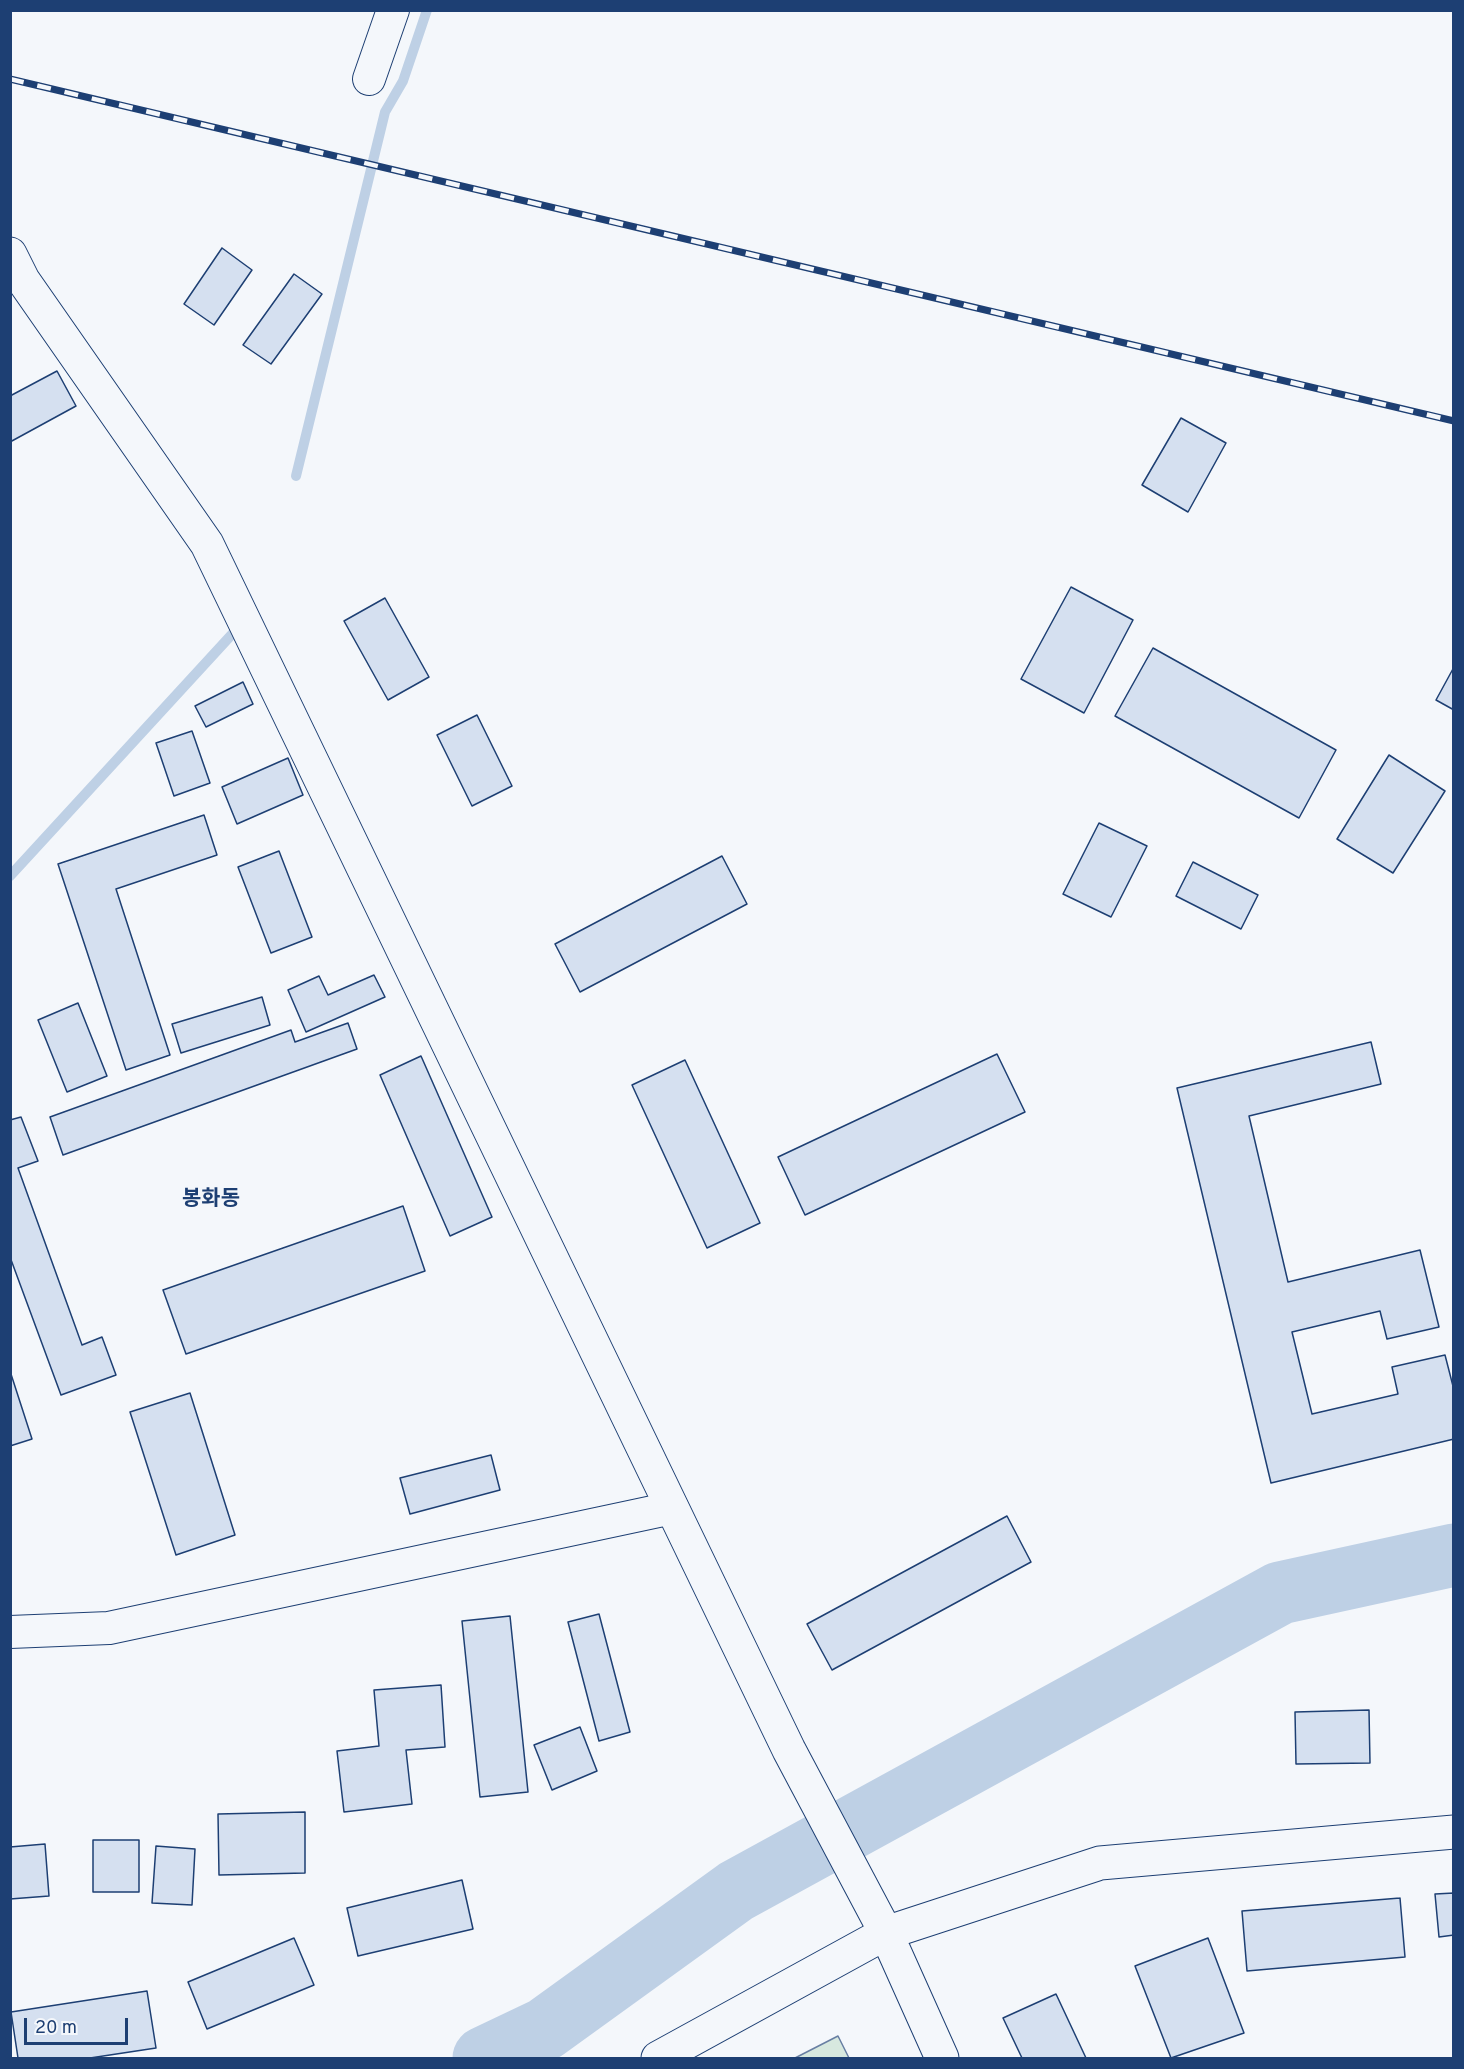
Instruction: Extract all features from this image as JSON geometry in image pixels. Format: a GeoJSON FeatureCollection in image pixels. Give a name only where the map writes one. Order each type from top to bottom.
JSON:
{"type":"FeatureCollection","features":[{"type":"Feature","properties":{"kind":"street"},"geometry":{"type":"LineString","coordinates":[[369,79],[393,10]]}},
{"type":"Feature","properties":{"kind":"street"},"geometry":{"type":"LineString","coordinates":[[10,254],[22,280],[207,544],[789,1750],[886,1933],[942,2058]]}},
{"type":"Feature","properties":{"kind":"street"},"geometry":{"type":"LineString","coordinates":[[10,1632],[109,1628],[672,1508]]}},
{"type":"Feature","properties":{"kind":"street"},"geometry":{"type":"LineString","coordinates":[[658,2058],[886,1933],[1100,1863],[1454,1832]]}},
{"type":"Feature","properties":{"kind":"shaded area"},"geometry":{"type":"Polygon","coordinates":[[[838,2036],[849,2058],[795,2058],[838,2036]]]}},
{"type":"Feature","properties":{"kind":"building"},"geometry":{"type":"Polygon","coordinates":[[[222,248],[252,270],[214,325],[184,304],[222,248]]]}},
{"type":"Feature","properties":{"kind":"building"},"geometry":{"type":"Polygon","coordinates":[[[294,274],[322,294],[271,364],[243,345],[294,274]]]}},
{"type":"Feature","properties":{"kind":"building"},"geometry":{"type":"Polygon","coordinates":[[[57,371],[76,406],[10,442],[10,396],[57,371]]]}},
{"type":"Feature","properties":{"kind":"building"},"geometry":{"type":"Polygon","coordinates":[[[1181,418],[1226,443],[1188,512],[1142,485],[1181,418]]]}},
{"type":"Feature","properties":{"kind":"building"},"geometry":{"type":"Polygon","coordinates":[[[1071,587],[1133,620],[1084,713],[1021,679],[1071,587]]]}},
{"type":"Feature","properties":{"kind":"building"},"geometry":{"type":"Polygon","coordinates":[[[385,598],[429,677],[388,700],[344,621],[385,598]]]}},
{"type":"Feature","properties":{"kind":"building"},"geometry":{"type":"Polygon","coordinates":[[[1153,648],[1336,750],[1299,818],[1115,716],[1153,648]]]}},
{"type":"Feature","properties":{"kind":"building"},"geometry":{"type":"Polygon","coordinates":[[[1454,667],[1454,710],[1436,700],[1454,667]]]}},
{"type":"Feature","properties":{"kind":"building"},"geometry":{"type":"Polygon","coordinates":[[[243,682],[253,704],[206,727],[195,706],[243,682]]]}},
{"type":"Feature","properties":{"kind":"building"},"geometry":{"type":"Polygon","coordinates":[[[477,715],[512,786],[472,806],[437,735],[477,715]]]}},
{"type":"Feature","properties":{"kind":"building"},"geometry":{"type":"Polygon","coordinates":[[[192,731],[210,783],[174,796],[156,743],[192,731]]]}},
{"type":"Feature","properties":{"kind":"building"},"geometry":{"type":"Polygon","coordinates":[[[1389,755],[1445,791],[1393,873],[1337,839],[1389,755]]]}},
{"type":"Feature","properties":{"kind":"building"},"geometry":{"type":"Polygon","coordinates":[[[288,758],[303,795],[237,824],[222,787],[288,758]]]}},
{"type":"Feature","properties":{"kind":"building"},"geometry":{"type":"Polygon","coordinates":[[[204,815],[217,855],[116,889],[170,1055],[126,1070],[58,864],[204,815]]]}},
{"type":"Feature","properties":{"kind":"building"},"geometry":{"type":"Polygon","coordinates":[[[1099,823],[1147,846],[1111,917],[1063,894],[1099,823]]]}},
{"type":"Feature","properties":{"kind":"building"},"geometry":{"type":"Polygon","coordinates":[[[279,851],[312,937],[271,953],[238,867],[279,851]]]}},
{"type":"Feature","properties":{"kind":"building"},"geometry":{"type":"Polygon","coordinates":[[[722,856],[747,904],[580,992],[555,944],[722,856]]]}},
{"type":"Feature","properties":{"kind":"building"},"geometry":{"type":"Polygon","coordinates":[[[1193,862],[1258,895],[1241,929],[1176,896],[1193,862]]]}},
{"type":"Feature","properties":{"kind":"building"},"geometry":{"type":"Polygon","coordinates":[[[374,975],[385,997],[306,1032],[288,990],[319,976],[328,995],[374,975]]]}},
{"type":"Feature","properties":{"kind":"building"},"geometry":{"type":"Polygon","coordinates":[[[262,997],[270,1025],[181,1053],[172,1024],[262,997]]]}},
{"type":"Feature","properties":{"kind":"building"},"geometry":{"type":"Polygon","coordinates":[[[78,1003],[107,1076],[67,1092],[38,1020],[78,1003]]]}},
{"type":"Feature","properties":{"kind":"building"},"geometry":{"type":"Polygon","coordinates":[[[348,1023],[357,1049],[63,1155],[50,1117],[291,1030],[295,1042],[348,1023]]]}},
{"type":"Feature","properties":{"kind":"building"},"geometry":{"type":"Polygon","coordinates":[[[1371,1042],[1381,1084],[1249,1116],[1288,1282],[1420,1250],[1439,1327],[1387,1339],[1380,1311],[1292,1332],[1312,1414],[1398,1394],[1392,1367],[1445,1355],[1454,1390],[1454,1439],[1271,1483],[1177,1088],[1371,1042]]]}},
{"type":"Feature","properties":{"kind":"building"},"geometry":{"type":"Polygon","coordinates":[[[997,1054],[1025,1112],[805,1215],[778,1157],[997,1054]]]}},
{"type":"Feature","properties":{"kind":"building"},"geometry":{"type":"Polygon","coordinates":[[[421,1056],[492,1217],[450,1236],[380,1075],[421,1056]]]}},
{"type":"Feature","properties":{"kind":"building"},"geometry":{"type":"Polygon","coordinates":[[[685,1060],[760,1223],[707,1248],[632,1085],[685,1060]]]}},
{"type":"Feature","properties":{"kind":"building"},"geometry":{"type":"Polygon","coordinates":[[[21,1117],[38,1161],[18,1168],[82,1345],[102,1337],[116,1375],[61,1395],[10,1257],[10,1120],[21,1117]]]}},
{"type":"Feature","properties":{"kind":"building"},"geometry":{"type":"Polygon","coordinates":[[[403,1206],[425,1271],[186,1354],[163,1290],[403,1206]]]}},
{"type":"Feature","properties":{"kind":"building"},"geometry":{"type":"Polygon","coordinates":[[[10,1371],[32,1439],[10,1446],[10,1371]]]}},
{"type":"Feature","properties":{"kind":"building"},"geometry":{"type":"Polygon","coordinates":[[[190,1393],[235,1535],[176,1555],[130,1412],[190,1393]]]}},
{"type":"Feature","properties":{"kind":"building"},"geometry":{"type":"Polygon","coordinates":[[[491,1455],[500,1490],[410,1514],[400,1478],[491,1455]]]}},
{"type":"Feature","properties":{"kind":"building"},"geometry":{"type":"Polygon","coordinates":[[[1007,1516],[1031,1562],[832,1670],[807,1624],[1007,1516]]]}},
{"type":"Feature","properties":{"kind":"building"},"geometry":{"type":"Polygon","coordinates":[[[599,1614],[630,1732],[599,1741],[568,1622],[599,1614]]]}},
{"type":"Feature","properties":{"kind":"building"},"geometry":{"type":"Polygon","coordinates":[[[510,1616],[528,1792],[480,1797],[462,1621],[510,1616]]]}},
{"type":"Feature","properties":{"kind":"building"},"geometry":{"type":"Polygon","coordinates":[[[441,1685],[445,1747],[406,1750],[412,1804],[344,1812],[337,1751],[379,1746],[374,1690],[441,1685]]]}},
{"type":"Feature","properties":{"kind":"building"},"geometry":{"type":"Polygon","coordinates":[[[1369,1710],[1370,1763],[1296,1764],[1295,1712],[1369,1710]]]}},
{"type":"Feature","properties":{"kind":"building"},"geometry":{"type":"Polygon","coordinates":[[[580,1727],[597,1771],[552,1790],[534,1745],[580,1727]]]}},
{"type":"Feature","properties":{"kind":"building"},"geometry":{"type":"Polygon","coordinates":[[[305,1812],[305,1873],[219,1875],[218,1814],[305,1812]]]}},
{"type":"Feature","properties":{"kind":"building"},"geometry":{"type":"Polygon","coordinates":[[[93,1840],[139,1840],[139,1892],[93,1892],[93,1840]]]}},
{"type":"Feature","properties":{"kind":"building"},"geometry":{"type":"Polygon","coordinates":[[[45,1844],[49,1896],[10,1899],[10,1847],[45,1844]]]}},
{"type":"Feature","properties":{"kind":"building"},"geometry":{"type":"Polygon","coordinates":[[[156,1846],[195,1849],[192,1905],[152,1903],[156,1846]]]}},
{"type":"Feature","properties":{"kind":"building"},"geometry":{"type":"Polygon","coordinates":[[[462,1880],[473,1929],[358,1956],[347,1908],[462,1880]]]}},
{"type":"Feature","properties":{"kind":"building"},"geometry":{"type":"Polygon","coordinates":[[[1454,1893],[1454,1935],[1439,1937],[1435,1894],[1454,1893]]]}},
{"type":"Feature","properties":{"kind":"building"},"geometry":{"type":"Polygon","coordinates":[[[1400,1898],[1405,1957],[1247,1971],[1242,1911],[1400,1898]]]}},
{"type":"Feature","properties":{"kind":"building"},"geometry":{"type":"Polygon","coordinates":[[[294,1938],[314,1985],[207,2029],[188,1982],[294,1938]]]}},
{"type":"Feature","properties":{"kind":"building"},"geometry":{"type":"Polygon","coordinates":[[[1208,1938],[1244,2033],[1171,2058],[1135,1966],[1208,1938]]]}},
{"type":"Feature","properties":{"kind":"building"},"geometry":{"type":"Polygon","coordinates":[[[147,1991],[156,2048],[90,2058],[18,2058],[11,2012],[147,1991]]]}},
{"type":"Feature","properties":{"kind":"building"},"geometry":{"type":"Polygon","coordinates":[[[1056,1994],[1086,2058],[1022,2058],[1003,2018],[1056,1994]]]}},
{"type":"Feature","properties":{"kind":"waterway"},"geometry":{"type":"LineString","coordinates":[[296,476],[385,112],[403,81],[427,10]]}},
{"type":"Feature","properties":{"kind":"waterway"},"geometry":{"type":"LineString","coordinates":[[10,876],[235,631]]}},
{"type":"Feature","properties":{"kind":"waterway"},"geometry":{"type":"LineString","coordinates":[[484,2058],[545,2029],[736,1891],[1280,1593],[1454,1555]]}},
{"type":"Feature","properties":{"kind":"railway"},"geometry":{"type":"LineString","coordinates":[[10,79],[1454,421]]}},
{"type":"Feature","properties":{"kind":"district","name":"봉화동"},"geometry":{"type":"Point","coordinates":[211,1201]}}]}
